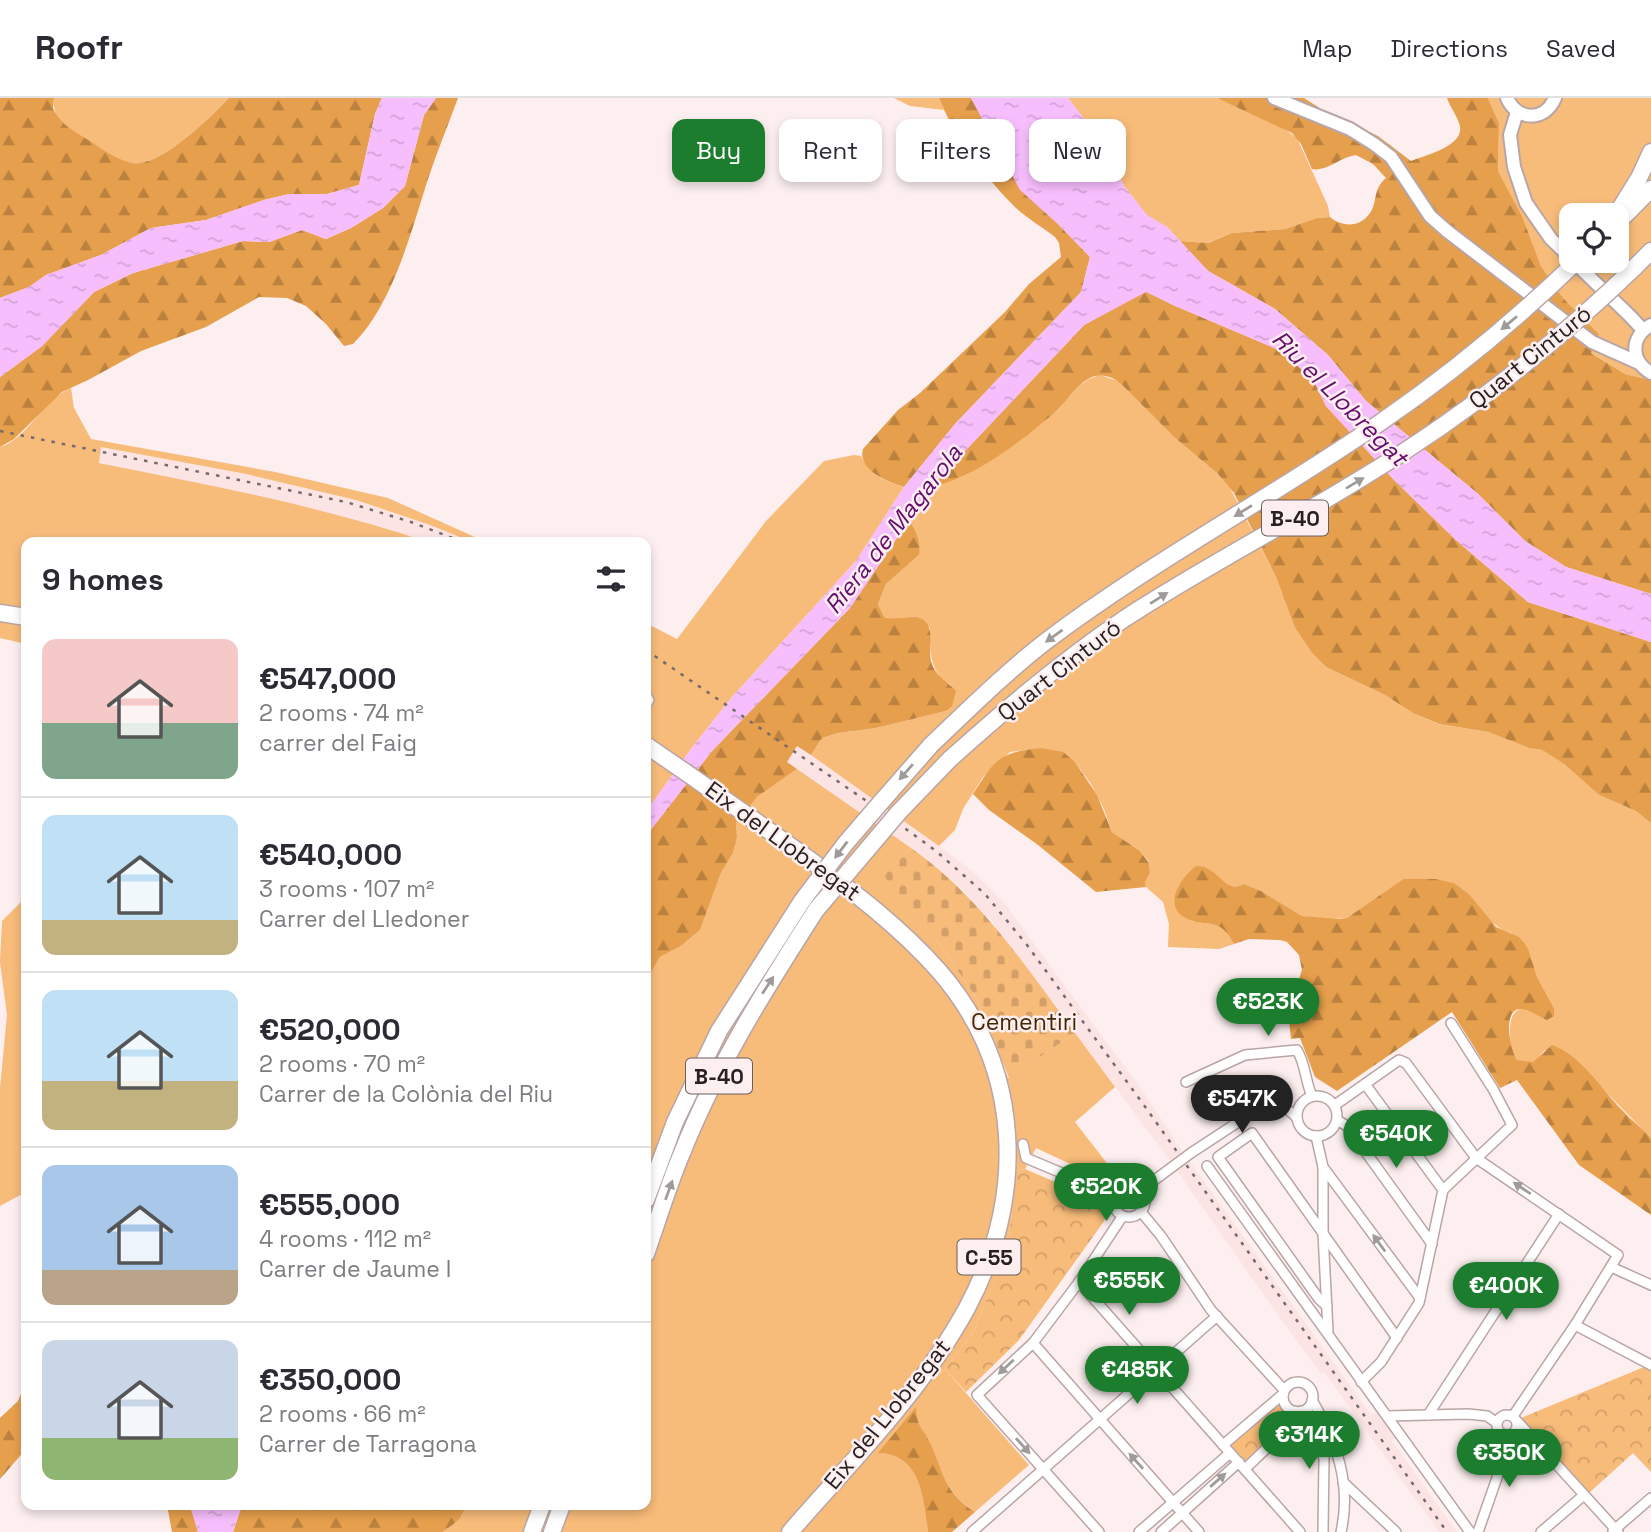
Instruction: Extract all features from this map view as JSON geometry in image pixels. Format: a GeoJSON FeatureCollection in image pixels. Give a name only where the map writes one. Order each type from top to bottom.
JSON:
{"type":"FeatureCollection","features":[{"type":"Feature","properties":{"kind":"highway"},"geometry":{"type":"LineString","coordinates":[[1623,203],[1651,152]]}},
{"type":"Feature","properties":{"kind":"highway"},"geometry":{"type":"LineString","coordinates":[[1629,210],[1651,189]]}},
{"type":"Feature","properties":{"kind":"highway","name":"Quart Cinturó"},"geometry":{"type":"LineString","coordinates":[[651,1240],[682,1152],[756,1005],[816,911],[899,812],[950,759],[1062,663],[1124,619],[1359,480],[1449,421],[1546,347],[1651,251]]}},
{"type":"Feature","properties":{"kind":"highway","name":"Quart Cinturó"},"geometry":{"type":"LineString","coordinates":[[651,1187],[675,1122],[719,1031],[802,901],[845,844],[931,745],[983,695],[1044,643],[1165,559],[1345,446],[1418,396],[1509,323],[1561,273]]}},
{"type":"Feature","properties":{"kind":"highway"},"geometry":{"type":"LineString","coordinates":[[0,613],[21,616]]}},
{"type":"Feature","properties":{"kind":"highway","name":"Eix del Llobregat"},"geometry":{"type":"LineString","coordinates":[[651,748],[754,819],[870,904],[939,971],[979,1031],[1000,1085],[1009,1158],[1006,1195],[991,1254],[967,1307],[940,1352],[885,1424],[790,1532]]}},
{"type":"Feature","properties":{"kind":"highway","name":"Eix del Llobregat"},"geometry":{"type":"LineString","coordinates":[[781,1532],[908,1383],[940,1339],[970,1286],[995,1214],[1001,1154],[999,1117],[987,1071],[957,1009],[913,946]]}},
{"type":"Feature","properties":{"kind":"highway"},"geometry":{"type":"LineString","coordinates":[[532,1532],[540,1510]]}},
{"type":"Feature","properties":{"kind":"highway"},"geometry":{"type":"LineString","coordinates":[[552,1532],[560,1510]]}},
{"type":"Feature","properties":{"kind":"street"},"geometry":{"type":"LineString","coordinates":[[1274,98],[1350,129],[1374,144],[1391,157],[1416,197],[1439,223],[1592,342],[1639,363],[1651,373]]}},
{"type":"Feature","properties":{"kind":"street"},"geometry":{"type":"LineString","coordinates":[[1507,98],[1511,107],[1525,116],[1542,114],[1555,98]]}},
{"type":"Feature","properties":{"kind":"street"},"geometry":{"type":"LineString","coordinates":[[1517,112],[1510,135],[1514,167],[1526,203],[1559,246]]}},
{"type":"Feature","properties":{"kind":"street"},"geometry":{"type":"LineString","coordinates":[[1588,273],[1647,328],[1635,347],[1639,363]]}},
{"type":"Feature","properties":{"kind":"street"},"geometry":{"type":"LineString","coordinates":[[1608,351],[1635,347]]}},
{"type":"Feature","properties":{"kind":"street"},"geometry":{"type":"LineString","coordinates":[[1362,1382],[1381,1362],[1420,1298],[1443,1190],[1512,1125],[1493,1089],[1451,1023]]}},
{"type":"Feature","properties":{"kind":"street"},"geometry":{"type":"LineString","coordinates":[[1186,1082],[1245,1055],[1297,1050],[1303,1061],[1312,1096]]}},
{"type":"Feature","properties":{"kind":"street"},"geometry":{"type":"LineString","coordinates":[[1335,1105],[1399,1060],[1406,1063],[1476,1158],[1618,1255],[1515,1419],[1517,1430],[1508,1440],[1478,1532]]}},
{"type":"Feature","properties":{"kind":"street"},"geometry":{"type":"LineString","coordinates":[[1365,1084],[1443,1190]]}},
{"type":"Feature","properties":{"kind":"street"},"geometry":{"type":"LineString","coordinates":[[1141,1190],[1261,1107],[1273,1104],[1287,1107],[1304,1130],[1316,1136],[1329,1132],[1337,1120],[1335,1105],[1325,1097],[1312,1096],[1302,1102],[1297,1118]]}},
{"type":"Feature","properties":{"kind":"street"},"geometry":{"type":"LineString","coordinates":[[1337,1120],[1347,1126],[1432,1244]]}},
{"type":"Feature","properties":{"kind":"street"},"geometry":{"type":"LineString","coordinates":[[1327,1306],[1319,1299],[1218,1157],[1252,1133],[1397,1338]]}},
{"type":"Feature","properties":{"kind":"street"},"geometry":{"type":"LineString","coordinates":[[1316,1136],[1323,1167],[1328,1333]]}},
{"type":"Feature","properties":{"kind":"street"},"geometry":{"type":"LineString","coordinates":[[1023,1143],[1026,1158],[1114,1195]]}},
{"type":"Feature","properties":{"kind":"street"},"geometry":{"type":"LineString","coordinates":[[1207,1166],[1470,1532]]}},
{"type":"Feature","properties":{"kind":"street"},"geometry":{"type":"LineString","coordinates":[[1323,1167],[1420,1298]]}},
{"type":"Feature","properties":{"kind":"street"},"geometry":{"type":"LineString","coordinates":[[1123,1186],[1141,1190],[1146,1202],[1142,1213],[1130,1218],[1122,1216],[1114,1208],[1114,1195],[1123,1186]]}},
{"type":"Feature","properties":{"kind":"street"},"geometry":{"type":"LineString","coordinates":[[1142,1213],[1217,1316],[1284,1392],[1287,1407],[1298,1411],[1324,1458],[1323,1532]]}},
{"type":"Feature","properties":{"kind":"street"},"geometry":{"type":"LineString","coordinates":[[1428,1415],[1559,1214]]}},
{"type":"Feature","properties":{"kind":"street"},"geometry":{"type":"LineString","coordinates":[[1099,1532],[977,1395],[1033,1343],[1079,1282],[1122,1216]]}},
{"type":"Feature","properties":{"kind":"street"},"geometry":{"type":"LineString","coordinates":[[1611,1267],[1651,1285]]}},
{"type":"Feature","properties":{"kind":"street"},"geometry":{"type":"LineString","coordinates":[[1079,1282],[1300,1532]]}},
{"type":"Feature","properties":{"kind":"street"},"geometry":{"type":"LineString","coordinates":[[972,1532],[1217,1316]]}},
{"type":"Feature","properties":{"kind":"street"},"geometry":{"type":"LineString","coordinates":[[1575,1325],[1651,1365]]}},
{"type":"Feature","properties":{"kind":"street"},"geometry":{"type":"LineString","coordinates":[[1033,1343],[1199,1532]]}},
{"type":"Feature","properties":{"kind":"street"},"geometry":{"type":"LineString","coordinates":[[1223,1445],[1295,1382],[1305,1383],[1311,1390],[1312,1399],[1329,1429],[1340,1458],[1344,1519],[1341,1532]]}},
{"type":"Feature","properties":{"kind":"street"},"geometry":{"type":"LineString","coordinates":[[1161,1532],[1294,1422],[1298,1411],[1308,1407],[1312,1399]]}},
{"type":"Feature","properties":{"kind":"street"},"geometry":{"type":"LineString","coordinates":[[1387,1416],[1487,1416],[1497,1423],[1500,1433],[1508,1440],[1539,1445]]}},
{"type":"Feature","properties":{"kind":"street"},"geometry":{"type":"LineString","coordinates":[[1497,1423],[1503,1416],[1515,1419],[1615,1531],[1651,1498]]}},
{"type":"Feature","properties":{"kind":"street"},"geometry":{"type":"LineString","coordinates":[[1139,1532],[1230,1453]]}},
{"type":"Feature","properties":{"kind":"street"},"geometry":{"type":"LineString","coordinates":[[1343,1482],[1396,1532]]}},
{"type":"Feature","properties":{"kind":"street"},"geometry":{"type":"LineString","coordinates":[[1541,1532],[1584,1495]]}},
{"type":"Feature","properties":{"kind":"shaded area"},"geometry":{"type":"Polygon","coordinates":[[[101,447],[246,474],[356,500],[460,537],[413,537],[254,495],[99,462],[101,447]]]}},
{"type":"Feature","properties":{"kind":"shaded area"},"geometry":{"type":"Polygon","coordinates":[[[798,746],[971,870],[1004,903],[1144,1093],[1371,1415],[1377,1412],[1395,1437],[1392,1441],[1457,1532],[1439,1532],[1324,1372],[1321,1374],[1265,1297],[1168,1158],[993,923],[961,888],[931,862],[786,762],[798,746]]]}},
{"type":"Feature","properties":{"kind":"green space"},"geometry":{"type":"Polygon","coordinates":[[[0,98],[54,98],[53,108],[65,125],[111,155],[132,163],[156,158],[170,150],[229,98],[382,98],[375,114],[359,185],[327,194],[289,194],[206,220],[151,228],[101,255],[46,275],[29,287],[0,298],[0,98]]]}},
{"type":"Feature","properties":{"kind":"green space"},"geometry":{"type":"Polygon","coordinates":[[[54,98],[229,98],[197,129],[169,150],[155,158],[131,163],[107,153],[69,129],[57,115],[54,98]]]}},
{"type":"Feature","properties":{"kind":"green space"},"geometry":{"type":"Polygon","coordinates":[[[436,98],[458,98],[390,288],[367,328],[353,344],[344,346],[326,324],[306,306],[287,298],[259,297],[206,327],[141,351],[62,392],[14,439],[0,447],[0,377],[42,346],[94,292],[133,273],[243,241],[269,242],[302,230],[326,239],[351,228],[383,208],[405,186],[424,115],[436,98]]]}},
{"type":"Feature","properties":{"kind":"green space"},"geometry":{"type":"Polygon","coordinates":[[[894,98],[939,98],[944,110],[910,106],[894,98]]]}},
{"type":"Feature","properties":{"kind":"green space"},"geometry":{"type":"Polygon","coordinates":[[[939,98],[971,98],[986,119],[949,119],[939,98]]]}},
{"type":"Feature","properties":{"kind":"green space"},"geometry":{"type":"Polygon","coordinates":[[[1068,98],[1217,98],[1280,126],[1297,138],[1328,206],[1330,217],[1317,218],[1285,229],[1232,233],[1207,243],[1180,241],[1167,227],[1147,216],[1122,182],[1126,182],[1126,119],[1084,119],[1068,98]]]}},
{"type":"Feature","properties":{"kind":"green space"},"geometry":{"type":"Polygon","coordinates":[[[1217,98],[1304,98],[1378,136],[1411,161],[1444,148],[1457,137],[1460,131],[1459,123],[1447,98],[1488,98],[1499,123],[1498,171],[1522,216],[1541,266],[1563,298],[1599,334],[1591,353],[1625,374],[1651,380],[1651,594],[1566,567],[1525,541],[1477,493],[1366,401],[1328,355],[1275,309],[1208,271],[1180,241],[1208,243],[1232,233],[1285,229],[1317,218],[1330,217],[1340,223],[1356,223],[1370,213],[1377,191],[1386,178],[1373,164],[1356,155],[1323,168],[1312,169],[1301,144],[1292,133],[1217,98]]]}},
{"type":"Feature","properties":{"kind":"green space"},"geometry":{"type":"Polygon","coordinates":[[[1488,98],[1651,98],[1651,380],[1625,374],[1590,352],[1599,334],[1563,298],[1541,266],[1522,216],[1498,171],[1499,123],[1488,98]]]}},
{"type":"Feature","properties":{"kind":"green space"},"geometry":{"type":"Polygon","coordinates":[[[1015,161],[1060,226],[1090,257],[1081,292],[955,424],[904,487],[869,469],[862,456],[863,449],[898,410],[920,393],[1005,312],[1029,284],[1061,257],[1059,243],[1055,237],[1016,208],[992,182],[1015,182],[1015,161]]]}},
{"type":"Feature","properties":{"kind":"green space"},"geometry":{"type":"Polygon","coordinates":[[[1146,291],[1279,350],[1313,379],[1326,406],[1395,481],[1456,540],[1528,602],[1651,642],[1651,823],[1636,811],[1599,795],[1564,764],[1542,750],[1529,748],[1488,732],[1439,724],[1326,667],[1312,653],[1295,628],[1276,577],[1234,493],[1218,474],[1174,437],[1112,378],[1100,375],[1086,380],[1053,414],[996,458],[964,475],[931,487],[1084,325],[1146,291]]]}},
{"type":"Feature","properties":{"kind":"green space"},"geometry":{"type":"Polygon","coordinates":[[[1100,375],[1118,381],[1230,488],[1276,577],[1295,628],[1312,653],[1326,667],[1438,724],[1488,732],[1529,748],[1542,750],[1564,764],[1599,795],[1636,811],[1651,823],[1651,1138],[1605,1091],[1545,1050],[1533,1063],[1517,1060],[1510,1044],[1513,1015],[1523,1008],[1554,1008],[1537,977],[1529,951],[1511,933],[1490,921],[1469,894],[1453,883],[1436,879],[1403,879],[1347,918],[1330,919],[1302,916],[1261,891],[1244,884],[1235,887],[1227,884],[1205,867],[1179,885],[1174,903],[1192,921],[1217,925],[1225,930],[1234,944],[1219,949],[1168,947],[1169,924],[1163,902],[1146,887],[1145,882],[1150,873],[1149,862],[1140,851],[1112,832],[1091,784],[1075,762],[1041,748],[1010,752],[983,777],[963,809],[955,830],[939,846],[811,755],[822,738],[946,711],[951,685],[938,674],[932,660],[930,628],[912,618],[898,620],[884,617],[878,604],[886,584],[919,555],[909,520],[931,487],[961,477],[995,457],[1054,413],[1079,386],[1100,375]]]}},
{"type":"Feature","properties":{"kind":"green space"},"geometry":{"type":"Polygon","coordinates":[[[71,388],[74,408],[91,439],[275,472],[388,498],[475,537],[460,537],[356,500],[246,474],[101,447],[99,463],[306,507],[413,537],[21,537],[21,643],[0,638],[0,447],[19,436],[61,394],[71,388]]]}},
{"type":"Feature","properties":{"kind":"green space"},"geometry":{"type":"Polygon","coordinates":[[[861,456],[879,476],[904,487],[856,561],[732,697],[651,805],[651,626],[677,639],[766,521],[824,461],[861,456]]]}},
{"type":"Feature","properties":{"kind":"green space"},"geometry":{"type":"Polygon","coordinates":[[[909,520],[917,537],[919,555],[886,584],[878,604],[884,617],[918,618],[929,627],[933,666],[956,691],[952,706],[946,711],[822,738],[811,755],[797,746],[787,762],[797,769],[757,797],[736,822],[737,837],[733,853],[721,873],[700,930],[681,946],[660,957],[651,972],[651,830],[712,751],[850,608],[909,520]]]}},
{"type":"Feature","properties":{"kind":"green space"},"geometry":{"type":"Polygon","coordinates":[[[1041,748],[1063,752],[1075,762],[1097,795],[1112,832],[1140,851],[1149,863],[1150,873],[1145,882],[1146,887],[1096,892],[989,810],[973,794],[987,773],[1006,755],[1041,748]]]}},
{"type":"Feature","properties":{"kind":"green space"},"geometry":{"type":"Polygon","coordinates":[[[797,769],[911,848],[885,876],[939,943],[977,999],[1008,1078],[1075,1033],[1115,1087],[1075,1122],[1116,1175],[1098,1177],[1036,1148],[1025,1169],[1016,1171],[1008,1248],[974,1331],[945,1369],[1029,1465],[975,1512],[958,1498],[946,1482],[919,1425],[916,1409],[880,1453],[894,1455],[905,1461],[912,1470],[922,1493],[928,1532],[443,1532],[459,1520],[464,1510],[651,1510],[651,972],[660,957],[681,946],[700,930],[721,873],[733,853],[737,837],[736,822],[757,797],[797,769]]]}},
{"type":"Feature","properties":{"kind":"green space","name":"Cementiri"},"geometry":{"type":"Polygon","coordinates":[[[911,848],[936,867],[980,910],[1075,1033],[1009,1078],[977,999],[939,943],[884,876],[911,848]]]}},
{"type":"Feature","properties":{"kind":"green space"},"geometry":{"type":"Polygon","coordinates":[[[1196,866],[1205,867],[1227,884],[1235,887],[1244,884],[1261,891],[1302,916],[1347,918],[1403,879],[1436,879],[1454,883],[1469,894],[1496,927],[1519,937],[1525,944],[1537,977],[1554,1008],[1554,1016],[1547,1020],[1526,1010],[1514,1011],[1509,1031],[1517,1060],[1533,1062],[1552,1045],[1562,1050],[1581,1064],[1625,1114],[1651,1138],[1651,1215],[1579,1165],[1517,1080],[1500,1088],[1452,1012],[1337,1091],[1315,1077],[1300,1038],[1291,1039],[1288,1012],[1302,970],[1299,955],[1287,942],[1280,940],[1249,939],[1234,944],[1220,927],[1183,916],[1174,903],[1175,895],[1183,880],[1196,866]]]}},
{"type":"Feature","properties":{"kind":"green space"},"geometry":{"type":"Polygon","coordinates":[[[21,902],[21,1195],[0,1206],[0,1088],[7,1015],[0,962],[2,921],[21,902]]]}},
{"type":"Feature","properties":{"kind":"green space"},"geometry":{"type":"Polygon","coordinates":[[[1025,1169],[1095,1199],[1102,1204],[1107,1217],[1019,1340],[966,1392],[945,1369],[974,1331],[1008,1248],[1016,1171],[1025,1169]]]}},
{"type":"Feature","properties":{"kind":"green space"},"geometry":{"type":"Polygon","coordinates":[[[1644,1367],[1651,1370],[1651,1472],[1633,1453],[1588,1494],[1521,1418],[1644,1367]]]}},
{"type":"Feature","properties":{"kind":"green space"},"geometry":{"type":"Polygon","coordinates":[[[21,1394],[21,1455],[0,1479],[0,1418],[18,1401],[21,1394]]]}},
{"type":"Feature","properties":{"kind":"green space"},"geometry":{"type":"Polygon","coordinates":[[[1279,1403],[1291,1415],[1290,1420],[1245,1463],[1229,1445],[1279,1403]]]}},
{"type":"Feature","properties":{"kind":"green space"},"geometry":{"type":"Polygon","coordinates":[[[916,1407],[919,1424],[951,1490],[975,1512],[952,1532],[928,1532],[922,1493],[912,1470],[904,1461],[893,1455],[878,1453],[916,1407]]]}},
{"type":"Feature","properties":{"kind":"green space"},"geometry":{"type":"Polygon","coordinates":[[[168,1510],[191,1510],[198,1532],[172,1532],[168,1510]]]}},
{"type":"Feature","properties":{"kind":"green space"},"geometry":{"type":"Polygon","coordinates":[[[464,1510],[459,1520],[443,1532],[233,1532],[240,1511],[464,1510]]]}},
{"type":"Feature","properties":{"kind":"water"},"geometry":{"type":"Polygon","coordinates":[[[382,98],[436,98],[424,115],[405,186],[383,208],[351,228],[326,239],[302,230],[269,242],[243,241],[133,273],[94,292],[42,346],[0,377],[0,298],[29,287],[46,275],[101,255],[151,228],[206,220],[289,194],[327,194],[359,185],[375,114],[382,98]]]}},
{"type":"Feature","properties":{"kind":"water"},"geometry":{"type":"Polygon","coordinates":[[[971,98],[1068,98],[1084,119],[1029,119],[1029,182],[1122,182],[1147,215],[1167,227],[1208,271],[1275,309],[1328,355],[1366,401],[1477,493],[1525,541],[1566,567],[1651,594],[1651,642],[1528,602],[1456,540],[1395,481],[1326,406],[1313,379],[1279,350],[1146,292],[1084,325],[931,487],[850,608],[712,751],[651,830],[651,805],[732,697],[856,561],[904,487],[955,424],[1081,292],[1090,257],[1020,190],[1015,181],[1015,119],[982,119],[971,98]]]}},
{"type":"Feature","properties":{"kind":"water"},"geometry":{"type":"Polygon","coordinates":[[[191,1510],[241,1510],[233,1532],[198,1532],[191,1510]]]}},
{"type":"Feature","properties":{"kind":"railway"},"geometry":{"type":"LineString","coordinates":[[0,431],[346,502],[450,537]]}},
{"type":"Feature","properties":{"kind":"railway"},"geometry":{"type":"LineString","coordinates":[[651,653],[884,813],[936,851],[985,894],[1027,945],[1146,1108],[1447,1532]]}},
{"type":"Feature","properties":{"kind":"water label","name":"Riu el Llobregat"},"geometry":{"type":"Point","coordinates":[1340,398]}},
{"type":"Feature","properties":{"kind":"water label","name":"Riera de Magarola"},"geometry":{"type":"Point","coordinates":[893,529]}}]}
